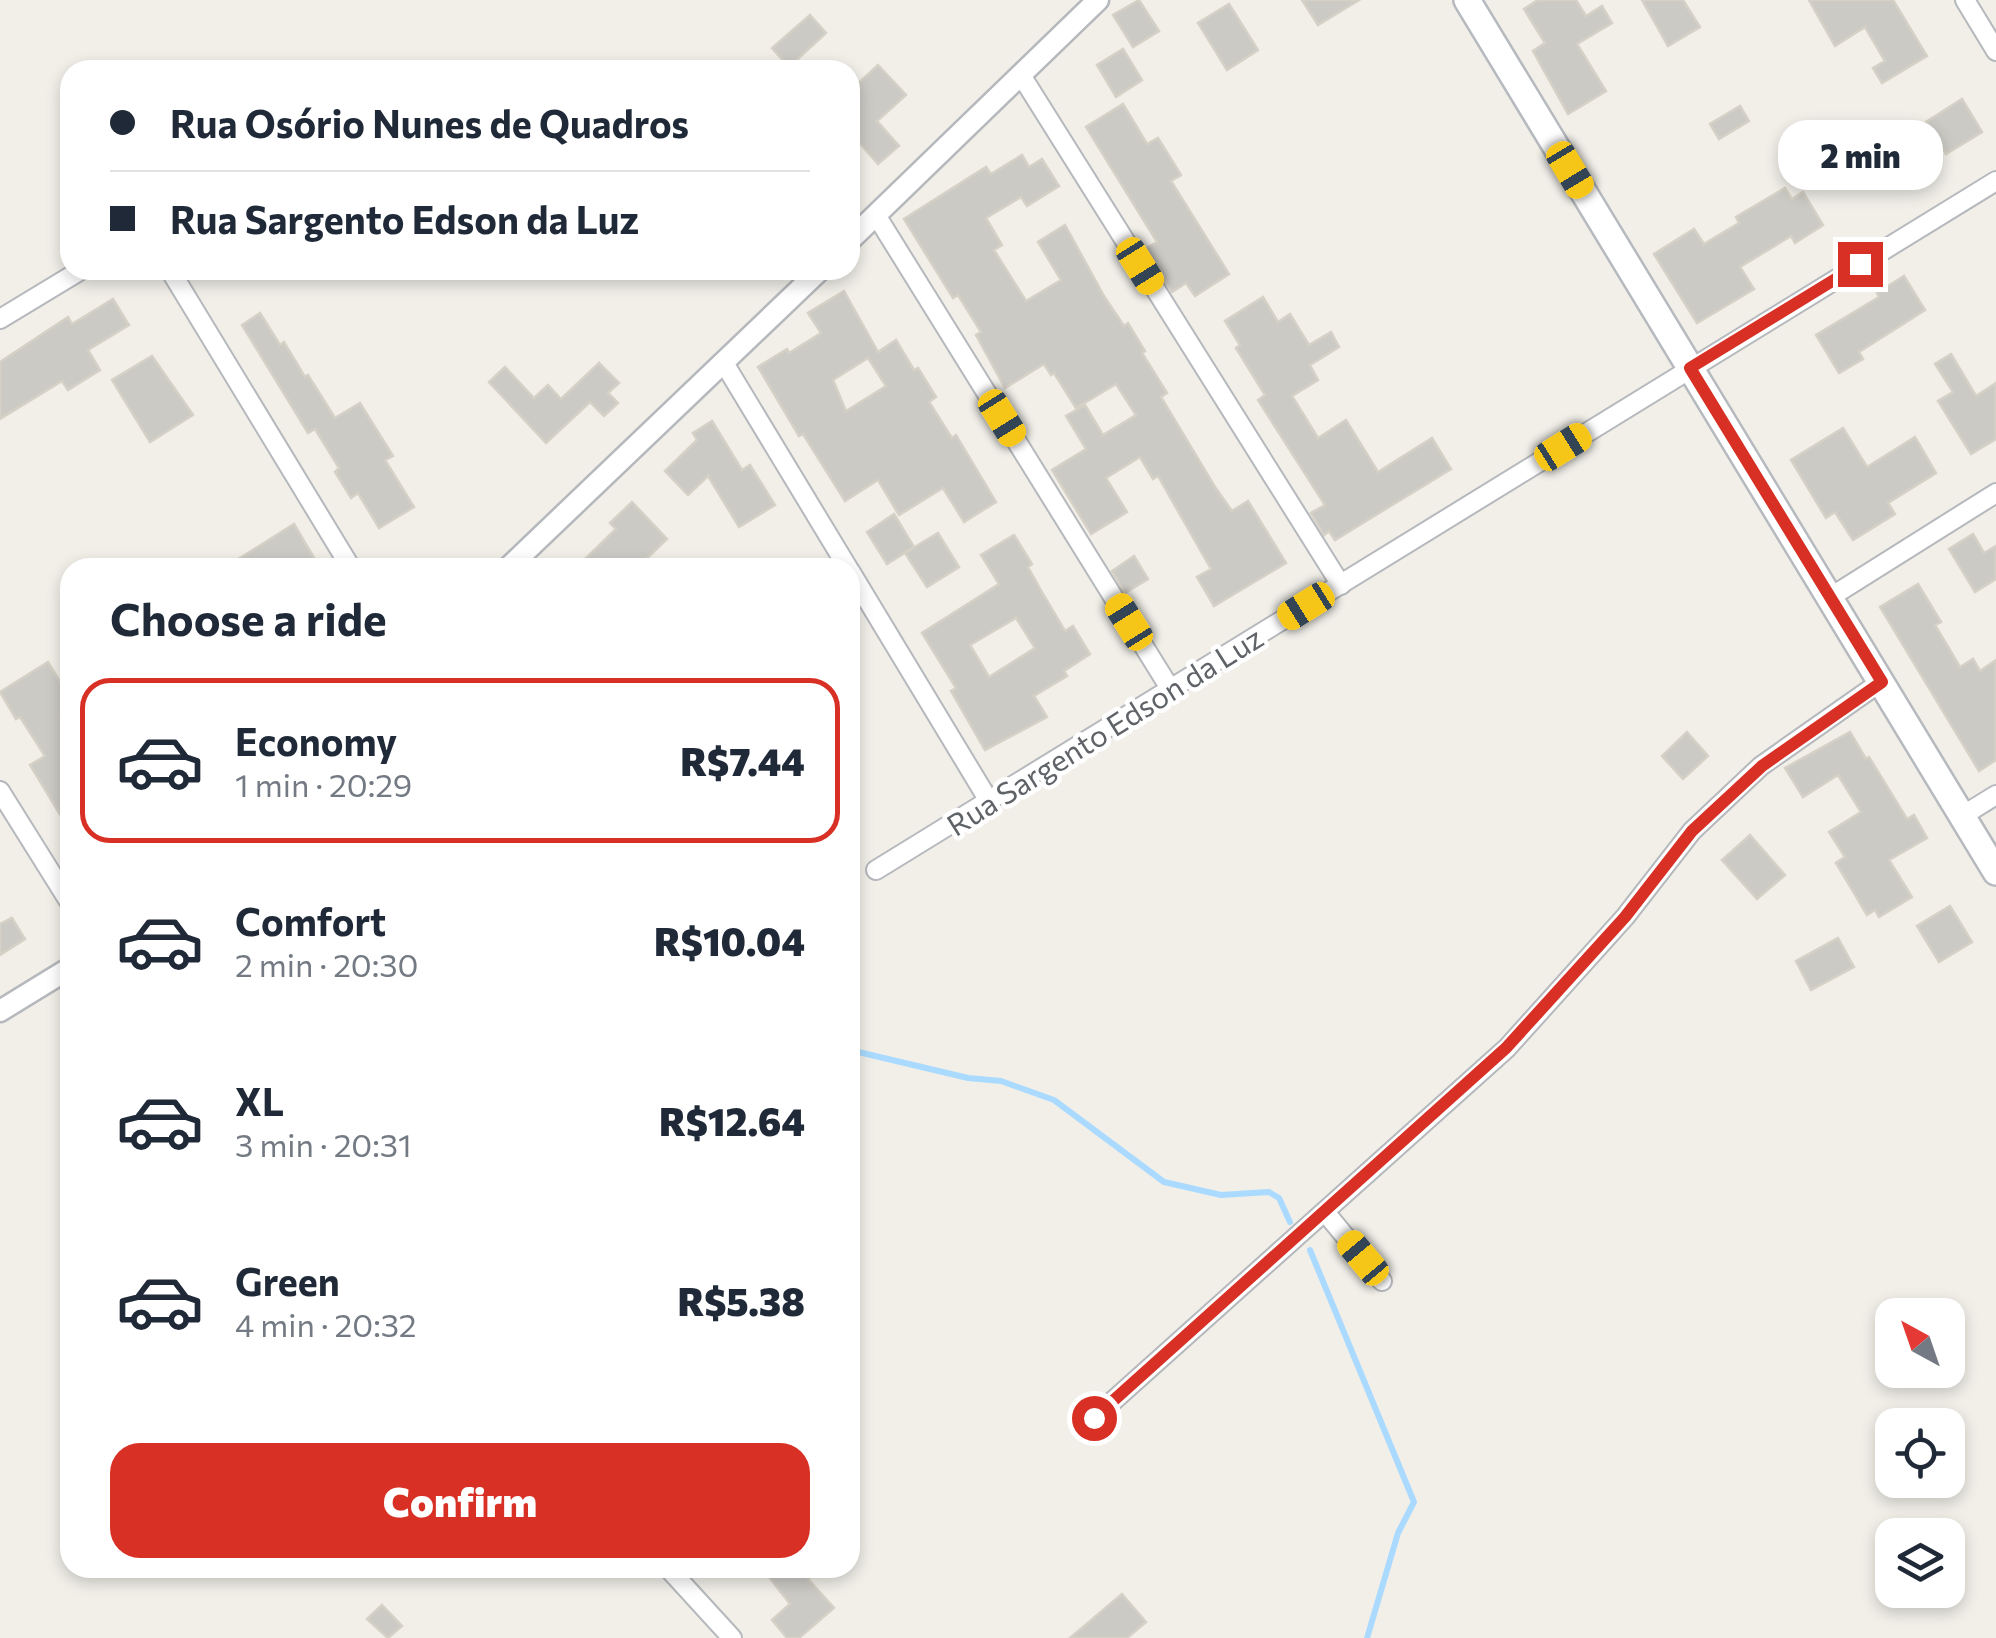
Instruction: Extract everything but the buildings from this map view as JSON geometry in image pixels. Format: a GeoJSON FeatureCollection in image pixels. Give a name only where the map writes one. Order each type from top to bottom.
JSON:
{"type":"FeatureCollection","features":[{"type":"Feature","properties":{"kind":"main road"},"geometry":{"type":"LineString","coordinates":[[1472,1],[1996,872]]}},
{"type":"Feature","properties":{"kind":"street"},"geometry":{"type":"LineString","coordinates":[[860,230],[1098,0]]}},
{"type":"Feature","properties":{"kind":"street"},"geometry":{"type":"LineString","coordinates":[[1965,0],[1996,51]]}},
{"type":"Feature","properties":{"kind":"street"},"geometry":{"type":"LineString","coordinates":[[1021,75],[1340,586]]}},
{"type":"Feature","properties":{"kind":"street","name":"Rua Sargento Edson da Luz"},"geometry":{"type":"LineString","coordinates":[[876,870],[1996,181]]}},
{"type":"Feature","properties":{"kind":"street"},"geometry":{"type":"LineString","coordinates":[[876,215],[1171,690]]}},
{"type":"Feature","properties":{"kind":"street"},"geometry":{"type":"LineString","coordinates":[[0,319],[64,280]]}},
{"type":"Feature","properties":{"kind":"street"},"geometry":{"type":"LineString","coordinates":[[176,280],[344,558]]}},
{"type":"Feature","properties":{"kind":"street"},"geometry":{"type":"LineString","coordinates":[[519,558],[810,280]]}},
{"type":"Feature","properties":{"kind":"street"},"geometry":{"type":"LineString","coordinates":[[724,363],[842,558]]}},
{"type":"Feature","properties":{"kind":"street"},"geometry":{"type":"LineString","coordinates":[[1830,598],[1996,493]]}},
{"type":"Feature","properties":{"kind":"street"},"geometry":{"type":"LineString","coordinates":[[860,587],[990,801]]}},
{"type":"Feature","properties":{"kind":"street"},"geometry":{"type":"LineString","coordinates":[[1094,1418],[1506,1048],[1625,917],[1692,831],[1762,766],[1882,682]]}},
{"type":"Feature","properties":{"kind":"street"},"geometry":{"type":"LineString","coordinates":[[1962,816],[1996,795]]}},
{"type":"Feature","properties":{"kind":"street"},"geometry":{"type":"LineString","coordinates":[[3,802],[60,887]]}},
{"type":"Feature","properties":{"kind":"street"},"geometry":{"type":"LineString","coordinates":[[0,1010],[60,974]]}},
{"type":"Feature","properties":{"kind":"street"},"geometry":{"type":"LineString","coordinates":[[1325,1212],[1382,1280]]}},
{"type":"Feature","properties":{"kind":"street"},"geometry":{"type":"LineString","coordinates":[[677,1578],[732,1638]]}},
{"type":"Feature","properties":{"kind":"waterway"},"geometry":{"type":"LineString","coordinates":[[860,1052],[968,1078],[1001,1081],[1054,1100],[1164,1182],[1221,1195],[1269,1192],[1279,1198],[1290,1222]]}},
{"type":"Feature","properties":{"kind":"waterway"},"geometry":{"type":"LineString","coordinates":[[1310,1250],[1414,1502],[1398,1533],[1367,1638]]}},
{"type":"Feature","properties":{"kind":"route"},"geometry":{"type":"LineString","coordinates":[[1094,1418],[1506,1048],[1625,917],[1692,831],[1762,766],[1882,682],[1690,368],[1860,264]]}}]}
